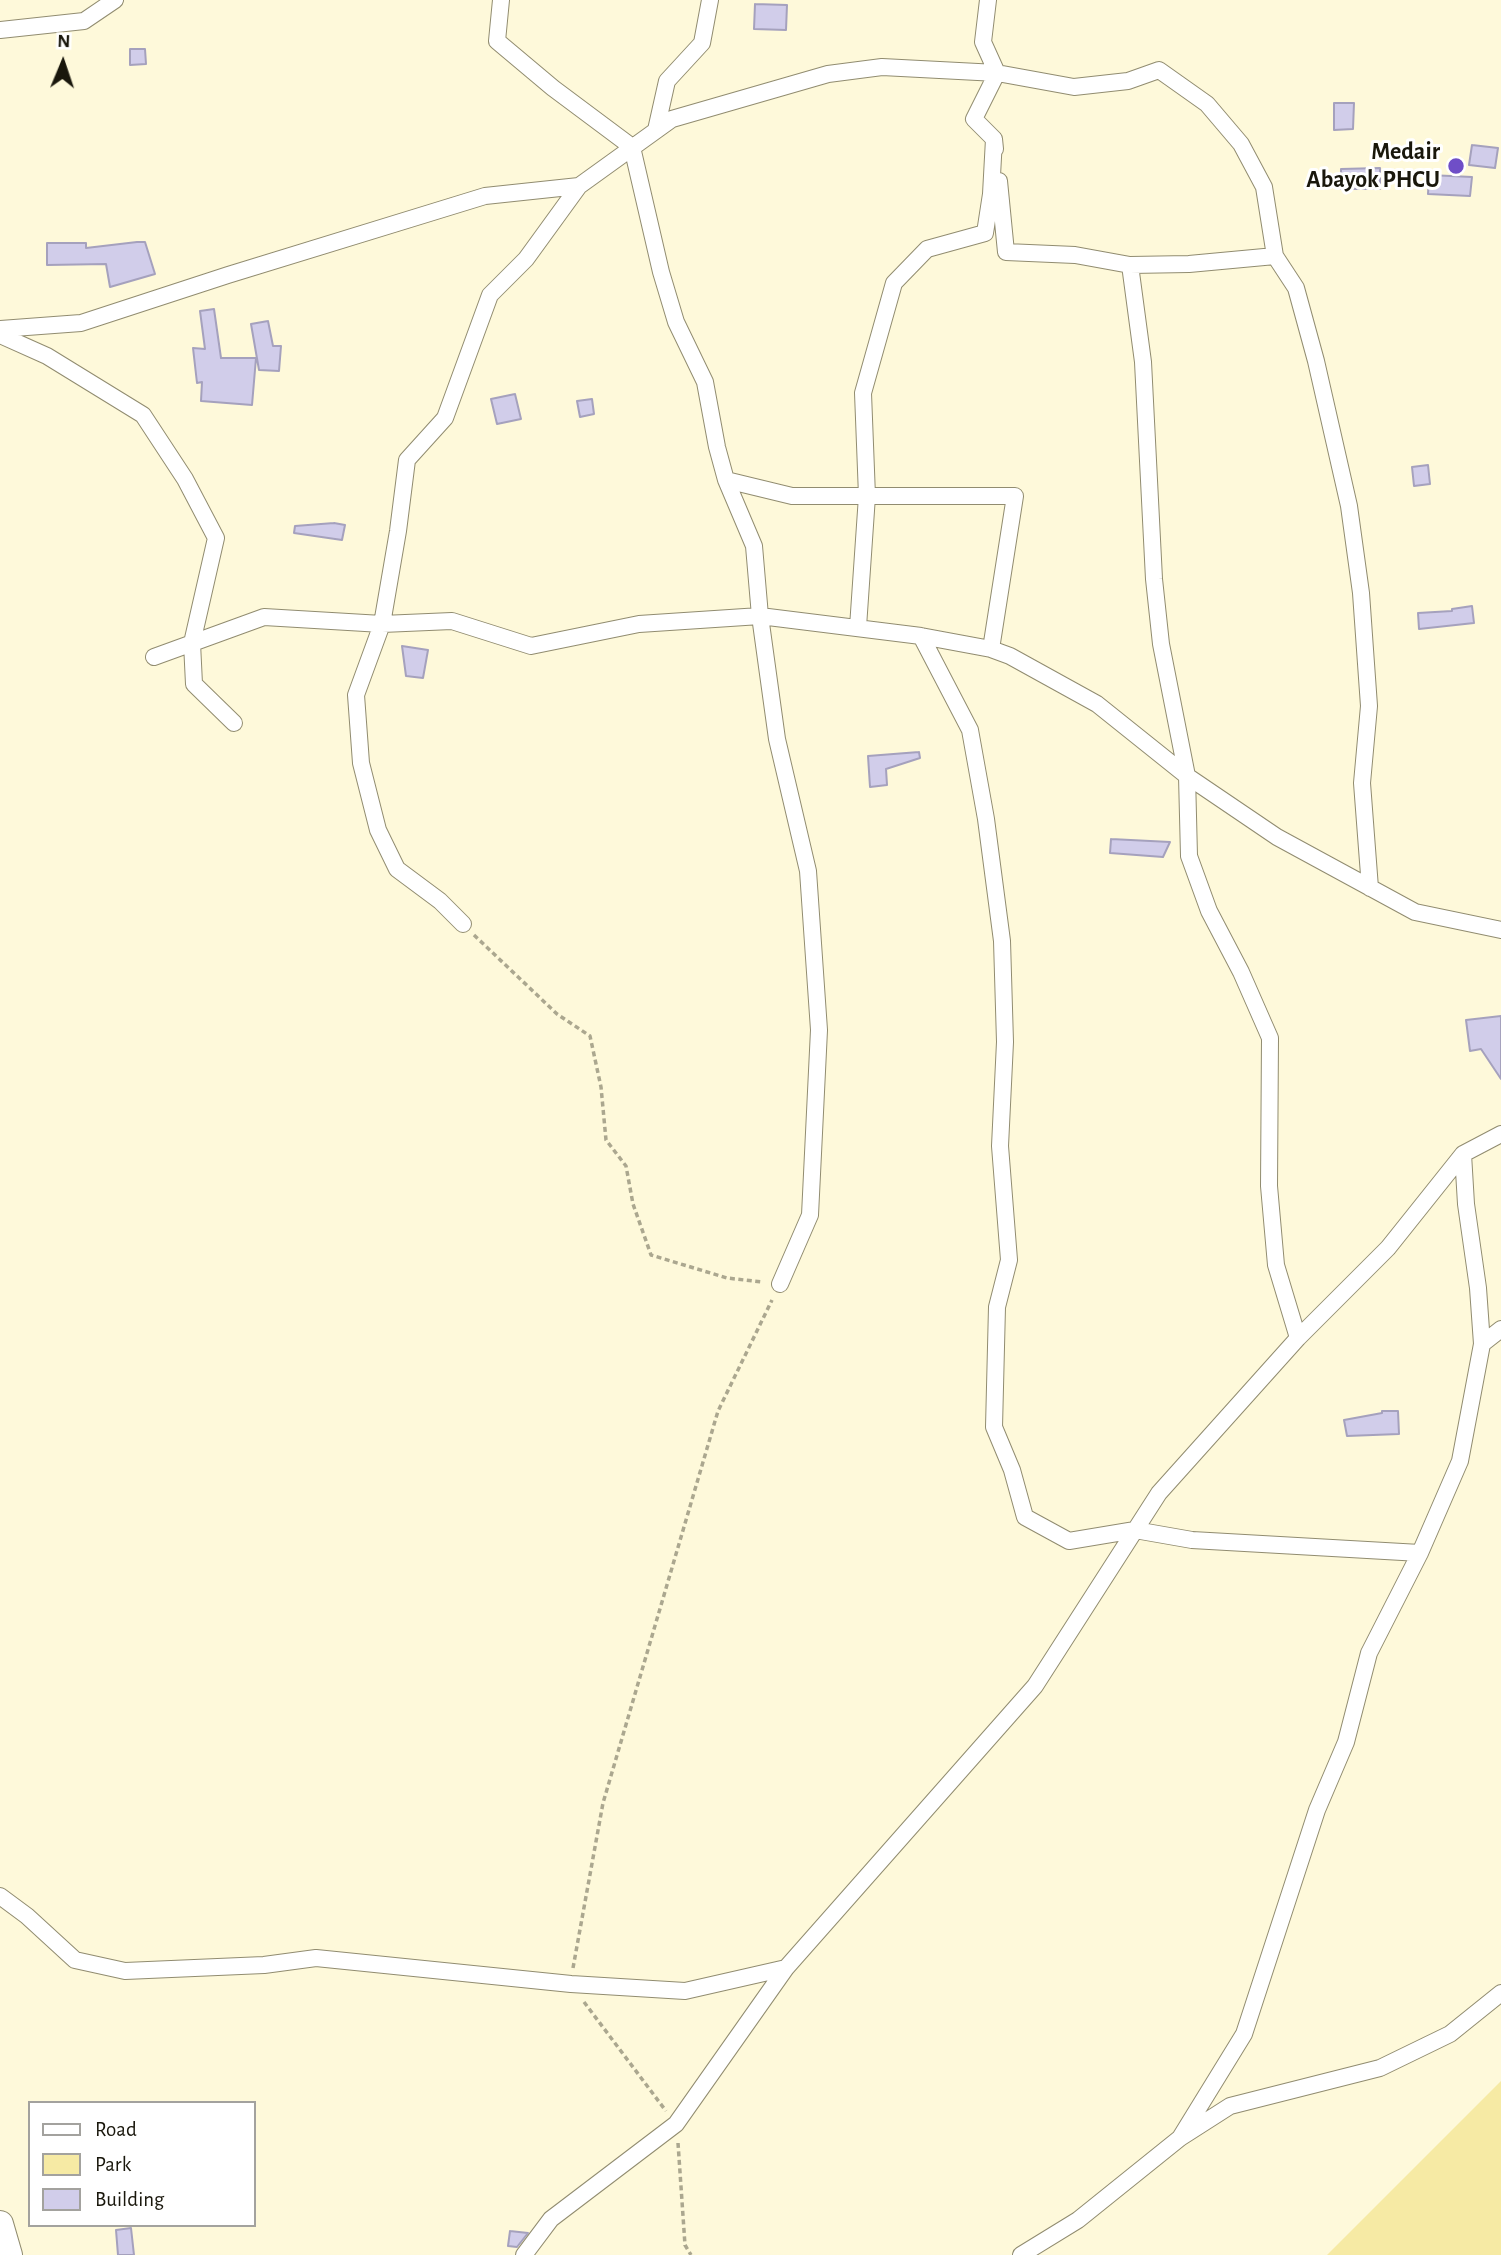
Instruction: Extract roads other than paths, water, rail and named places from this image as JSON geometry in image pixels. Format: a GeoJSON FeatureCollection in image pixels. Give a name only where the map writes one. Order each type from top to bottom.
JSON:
{"type":"FeatureCollection","features":[{"type":"Feature","properties":{"kind":"main road"},"geometry":{"type":"LineString","coordinates":[[0,2224],[9,2255]]}},
{"type":"Feature","properties":{"kind":"street"},"geometry":{"type":"LineString","coordinates":[[0,30],[84,21],[115,0]]}},
{"type":"Feature","properties":{"kind":"street"},"geometry":{"type":"LineString","coordinates":[[501,0],[497,41],[553,88],[632,147],[661,272],[676,322],[705,382],[726,480],[754,546],[760,615],[777,739],[808,871],[819,1030],[810,1215],[780,1284]]}},
{"type":"Feature","properties":{"kind":"street"},"geometry":{"type":"LineString","coordinates":[[656,130],[667,80],[702,43],[710,0]]}},
{"type":"Feature","properties":{"kind":"street"},"geometry":{"type":"LineString","coordinates":[[988,0],[983,42],[997,73]]}},
{"type":"Feature","properties":{"kind":"street"},"geometry":{"type":"LineString","coordinates":[[463,924],[440,901],[397,869],[378,830],[361,763],[356,695],[382,624],[407,460],[445,418],[490,295],[526,259],[579,186],[672,119],[828,74],[882,67],[997,73],[1074,87],[1128,81],[1159,70],[1207,104],[1241,144],[1264,187],[1275,256],[1296,288],[1316,361],[1349,506],[1361,593],[1369,706],[1362,783],[1370,888]]}},
{"type":"Feature","properties":{"kind":"street"},"geometry":{"type":"LineString","coordinates":[[997,73],[974,119],[994,139],[1006,252],[1075,256],[1129,265],[1189,264],[1275,256]]}},
{"type":"Feature","properties":{"kind":"street"},"geometry":{"type":"LineString","coordinates":[[858,627],[867,496],[863,393],[894,283],[927,249],[985,233],[991,194],[994,139]]}},
{"type":"Feature","properties":{"kind":"street"},"geometry":{"type":"LineString","coordinates":[[0,330],[82,323],[485,196],[579,186]]}},
{"type":"Feature","properties":{"kind":"street"},"geometry":{"type":"LineString","coordinates":[[1129,265],[1143,362],[1154,579],[1160,631],[1187,776],[1189,856],[1209,911],[1241,972],[1270,1038],[1269,1186],[1276,1265],[1298,1338]]}},
{"type":"Feature","properties":{"kind":"street"},"geometry":{"type":"LineString","coordinates":[[0,335],[47,356],[143,415],[185,478],[216,538],[192,643],[194,684],[234,723]]}},
{"type":"Feature","properties":{"kind":"street"},"geometry":{"type":"LineString","coordinates":[[726,480],[792,496],[1016,496],[991,649]]}},
{"type":"Feature","properties":{"kind":"street"},"geometry":{"type":"LineString","coordinates":[[154,657],[264,617],[382,624],[452,621],[531,646],[639,624],[760,615],[921,635],[991,649],[1010,656],[1097,704],[1187,776],[1277,837],[1415,912],[1501,930]]}},
{"type":"Feature","properties":{"kind":"street"},"geometry":{"type":"LineString","coordinates":[[921,635],[971,730],[1002,941],[1005,1042],[1000,1146],[1009,1261],[997,1307],[994,1427],[1012,1470],[1025,1517],[1069,1542],[1135,1530],[1192,1540],[1420,1553]]}},
{"type":"Feature","properties":{"kind":"street"},"geometry":{"type":"LineString","coordinates":[[524,2255],[551,2219],[676,2124],[786,1968],[1035,1686],[1159,1493],[1298,1338],[1388,1248],[1462,1154],[1501,1134]]}},
{"type":"Feature","properties":{"kind":"street"},"geometry":{"type":"LineString","coordinates":[[1180,2137],[1244,2034],[1317,1810],[1346,1742],[1369,1653],[1420,1553],[1460,1461],[1482,1344],[1462,1154]]}},
{"type":"Feature","properties":{"kind":"street"},"geometry":{"type":"LineString","coordinates":[[1482,1344],[1501,1329]]}},
{"type":"Feature","properties":{"kind":"street"},"geometry":{"type":"LineString","coordinates":[[0,1896],[27,1916],[75,1960],[125,1971],[264,1965],[316,1958],[570,1984],[685,1991],[786,1968]]}},
{"type":"Feature","properties":{"kind":"street"},"geometry":{"type":"LineString","coordinates":[[1021,2255],[1078,2220],[1180,2137],[1230,2106],[1380,2068],[1450,2034],[1501,1993]]}},
{"type":"Feature","properties":{"kind":"place","name":"Medair Abayok PHCU"},"geometry":{"type":"Point","coordinates":[1456,166]}}]}
